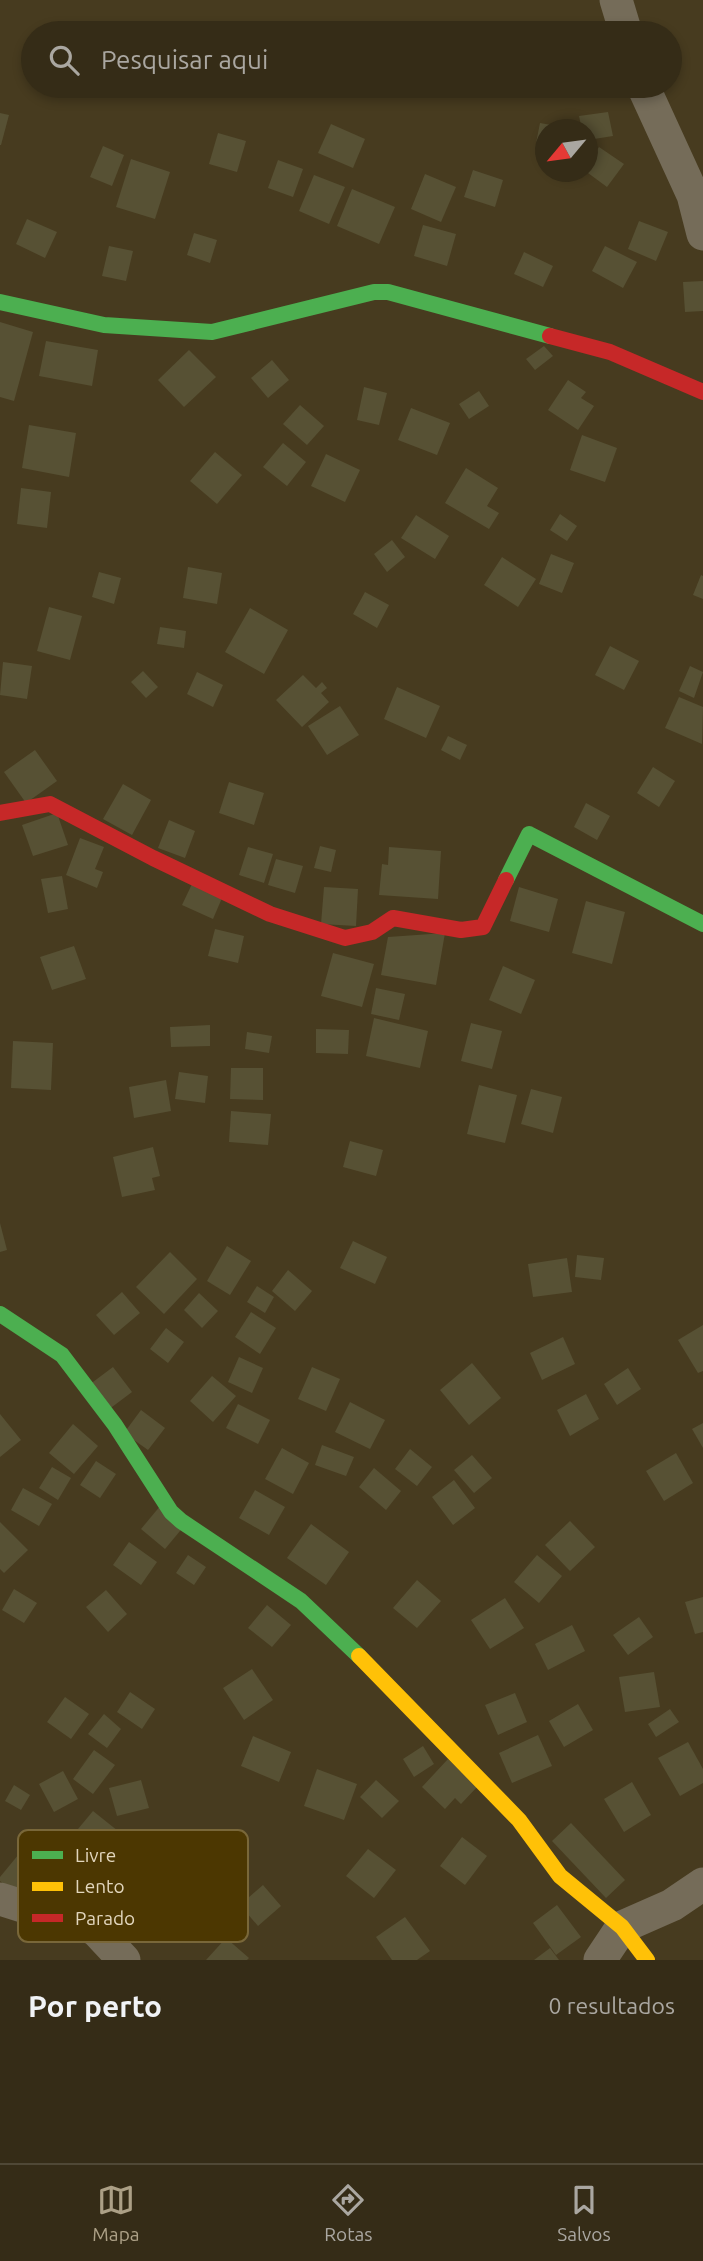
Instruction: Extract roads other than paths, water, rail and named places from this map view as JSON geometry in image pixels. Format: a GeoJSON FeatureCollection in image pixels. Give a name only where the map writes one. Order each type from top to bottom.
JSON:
{"type":"FeatureCollection","features":[{"type":"Feature","properties":{"kind":"street"},"geometry":{"type":"LineString","coordinates":[[616,0],[622,21]]}},
{"type":"Feature","properties":{"kind":"street"},"geometry":{"type":"LineString","coordinates":[[649,98],[693,195],[703,234]]}},
{"type":"Feature","properties":{"kind":"street"},"geometry":{"type":"LineString","coordinates":[[0,302],[104,325],[212,332],[374,292],[388,292],[610,352],[703,392]]}},
{"type":"Feature","properties":{"kind":"street"},"geometry":{"type":"LineString","coordinates":[[0,813],[50,804],[153,858],[270,914],[345,938],[372,932],[393,918],[461,930],[483,927],[529,834],[703,924]]}},
{"type":"Feature","properties":{"kind":"street"},"geometry":{"type":"LineString","coordinates":[[0,1314],[62,1355],[116,1425],[172,1512],[181,1521],[301,1601],[348,1645],[519,1820],[560,1876],[622,1927],[646,1960]]}},
{"type":"Feature","properties":{"kind":"street"},"geometry":{"type":"LineString","coordinates":[[600,1960],[622,1927],[672,1905],[703,1884]]}},
{"type":"Feature","properties":{"kind":"street"},"geometry":{"type":"LineString","coordinates":[[0,1899],[18,1905]]}},
{"type":"Feature","properties":{"kind":"street"},"geometry":{"type":"LineString","coordinates":[[107,1942],[124,1960]]}}]}
